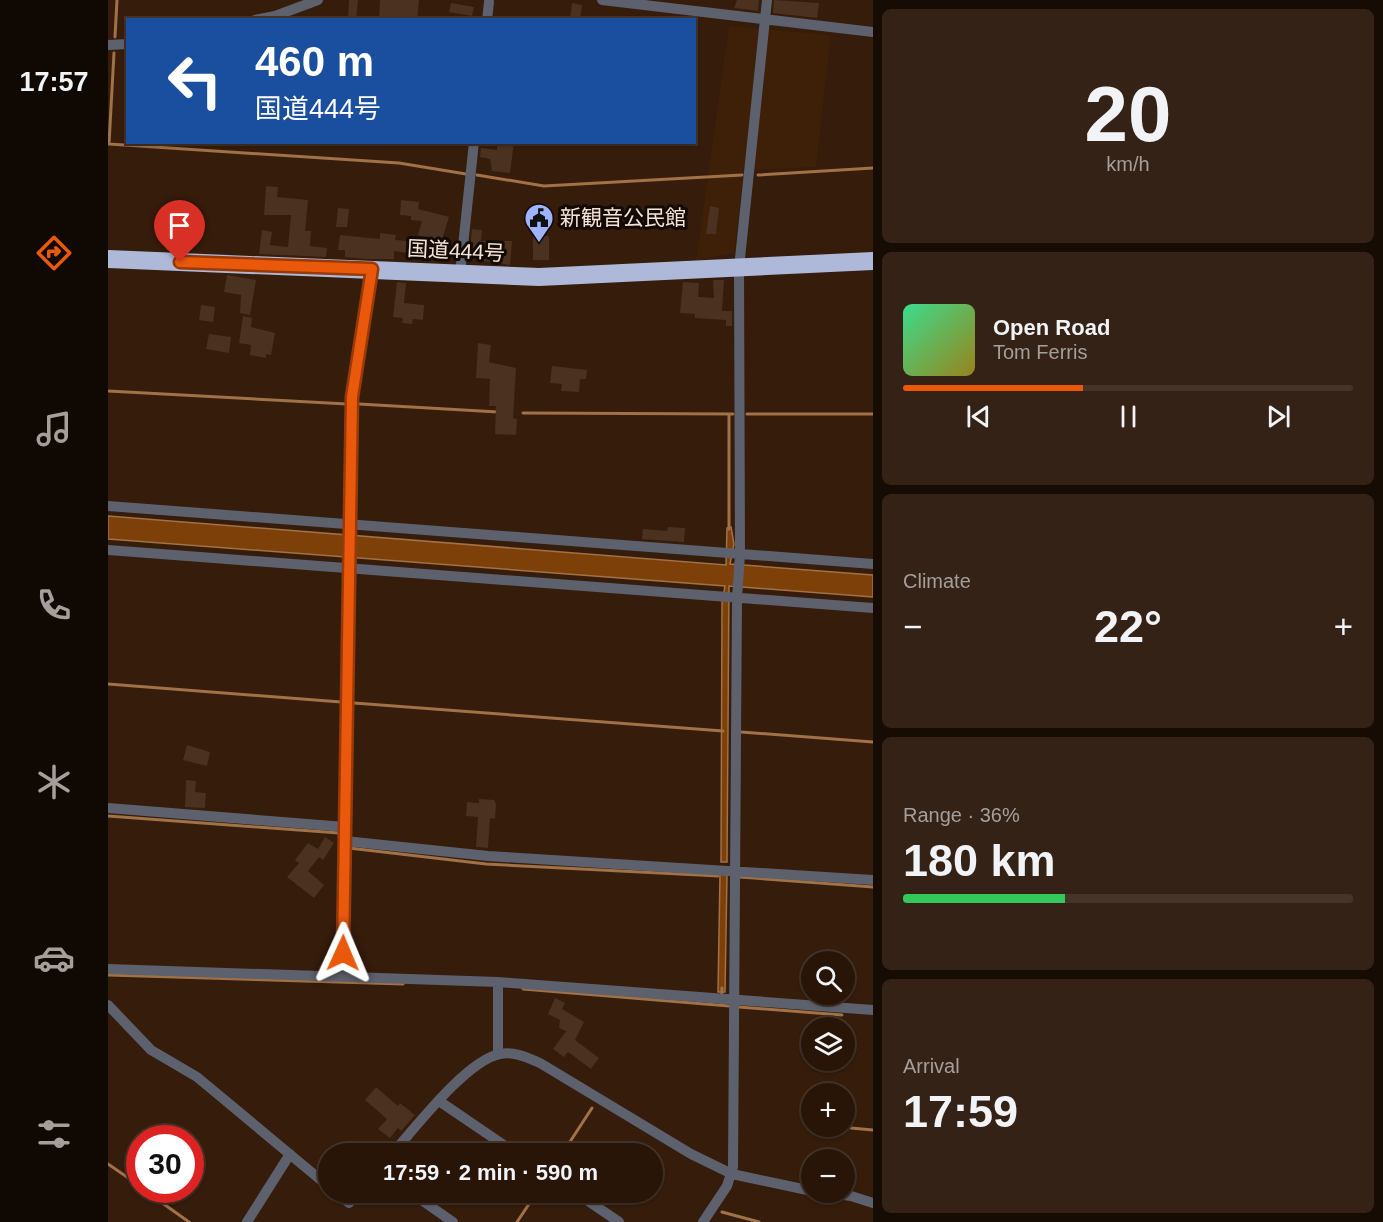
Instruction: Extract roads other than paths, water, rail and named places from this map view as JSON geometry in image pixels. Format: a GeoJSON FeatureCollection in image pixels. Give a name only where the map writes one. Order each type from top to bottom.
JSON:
{"type":"FeatureCollection","features":[{"type":"Feature","properties":{"kind":"highway","name":"国道444号"},"geometry":{"type":"LineString","coordinates":[[108,259],[460,274],[586,276],[873,261]]}},
{"type":"Feature","properties":{"kind":"street"},"geometry":{"type":"LineString","coordinates":[[265,18],[318,0]]}},
{"type":"Feature","properties":{"kind":"street"},"geometry":{"type":"LineString","coordinates":[[602,0],[873,32]]}},
{"type":"Feature","properties":{"kind":"street"},"geometry":{"type":"LineString","coordinates":[[703,1222],[732,1174],[734,999],[728,869],[740,268],[767,0]]}},
{"type":"Feature","properties":{"kind":"street"},"geometry":{"type":"LineString","coordinates":[[487,18],[489,1]]}},
{"type":"Feature","properties":{"kind":"street"},"geometry":{"type":"LineString","coordinates":[[108,45],[126,44]]}},
{"type":"Feature","properties":{"kind":"street"},"geometry":{"type":"LineString","coordinates":[[460,274],[474,144]]}},
{"type":"Feature","properties":{"kind":"street"},"geometry":{"type":"LineString","coordinates":[[343,975],[352,397],[372,269]]}},
{"type":"Feature","properties":{"kind":"street"},"geometry":{"type":"LineString","coordinates":[[108,506],[351,529],[873,564]]}},
{"type":"Feature","properties":{"kind":"street"},"geometry":{"type":"LineString","coordinates":[[108,550],[350,565],[873,608]]}},
{"type":"Feature","properties":{"kind":"street"},"geometry":{"type":"LineString","coordinates":[[108,808],[345,827]]}},
{"type":"Feature","properties":{"kind":"street"},"geometry":{"type":"LineString","coordinates":[[345,841],[488,856],[728,869],[873,880]]}},
{"type":"Feature","properties":{"kind":"street"},"geometry":{"type":"LineString","coordinates":[[108,969],[343,975],[498,982],[873,1010]]}},
{"type":"Feature","properties":{"kind":"street"},"geometry":{"type":"LineString","coordinates":[[498,982],[498,1054]]}},
{"type":"Feature","properties":{"kind":"street"},"geometry":{"type":"LineString","coordinates":[[108,1005],[151,1050],[197,1077],[318,1178]]}},
{"type":"Feature","properties":{"kind":"street"},"geometry":{"type":"LineString","coordinates":[[402,1143],[439,1101],[474,1069],[498,1054],[521,1055],[540,1063],[691,1154],[732,1174],[801,1189]]}},
{"type":"Feature","properties":{"kind":"street"},"geometry":{"type":"LineString","coordinates":[[439,1101],[501,1143]]}},
{"type":"Feature","properties":{"kind":"street"},"geometry":{"type":"LineString","coordinates":[[247,1222],[290,1154]]}},
{"type":"Feature","properties":{"kind":"street"},"geometry":{"type":"LineString","coordinates":[[855,1197],[873,1203]]}},
{"type":"Feature","properties":{"kind":"street"},"geometry":{"type":"LineString","coordinates":[[426,1203],[453,1222]]}},
{"type":"Feature","properties":{"kind":"street"},"geometry":{"type":"LineString","coordinates":[[591,1203],[619,1222]]}},
{"type":"Feature","properties":{"kind":"waterway"},"geometry":{"type":"LineString","coordinates":[[115,37],[117,0]]}},
{"type":"Feature","properties":{"kind":"waterway"},"geometry":{"type":"LineString","coordinates":[[114,53],[109,144],[399,163],[466,174]]}},
{"type":"Feature","properties":{"kind":"waterway"},"geometry":{"type":"LineString","coordinates":[[758,175],[873,168]]}},
{"type":"Feature","properties":{"kind":"waterway"},"geometry":{"type":"LineString","coordinates":[[477,175],[544,186],[742,175]]}},
{"type":"Feature","properties":{"kind":"waterway"},"geometry":{"type":"LineString","coordinates":[[108,391],[347,404]]}},
{"type":"Feature","properties":{"kind":"waterway"},"geometry":{"type":"LineString","coordinates":[[359,404],[498,412]]}},
{"type":"Feature","properties":{"kind":"waterway"},"geometry":{"type":"LineString","coordinates":[[523,413],[733,414]]}},
{"type":"Feature","properties":{"kind":"waterway"},"geometry":{"type":"LineString","coordinates":[[729,414],[729,529]]}},
{"type":"Feature","properties":{"kind":"waterway"},"geometry":{"type":"LineString","coordinates":[[747,414],[873,414]]}},
{"type":"Feature","properties":{"kind":"waterway"},"geometry":{"type":"LineString","coordinates":[[108,684],[341,702]]}},
{"type":"Feature","properties":{"kind":"waterway"},"geometry":{"type":"LineString","coordinates":[[354,703],[723,731]]}},
{"type":"Feature","properties":{"kind":"waterway"},"geometry":{"type":"LineString","coordinates":[[741,732],[873,742]]}},
{"type":"Feature","properties":{"kind":"waterway"},"geometry":{"type":"LineString","coordinates":[[108,816],[339,833],[340,846]]}},
{"type":"Feature","properties":{"kind":"waterway"},"geometry":{"type":"LineString","coordinates":[[349,848],[486,864],[718,876]]}},
{"type":"Feature","properties":{"kind":"waterway"},"geometry":{"type":"LineString","coordinates":[[740,877],[873,887]]}},
{"type":"Feature","properties":{"kind":"waterway"},"geometry":{"type":"LineString","coordinates":[[108,975],[403,984]]}},
{"type":"Feature","properties":{"kind":"waterway"},"geometry":{"type":"LineString","coordinates":[[721,1005],[722,988]]}},
{"type":"Feature","properties":{"kind":"waterway"},"geometry":{"type":"LineString","coordinates":[[523,989],[729,1006]]}},
{"type":"Feature","properties":{"kind":"waterway"},"geometry":{"type":"LineString","coordinates":[[739,1007],[842,1015]]}},
{"type":"Feature","properties":{"kind":"waterway"},"geometry":{"type":"LineString","coordinates":[[569,1143],[592,1108]]}},
{"type":"Feature","properties":{"kind":"waterway"},"geometry":{"type":"LineString","coordinates":[[855,1128],[873,1130]]}},
{"type":"Feature","properties":{"kind":"waterway"},"geometry":{"type":"LineString","coordinates":[[108,1164],[126,1176]]}},
{"type":"Feature","properties":{"kind":"waterway"},"geometry":{"type":"LineString","coordinates":[[162,1203],[189,1222]]}},
{"type":"Feature","properties":{"kind":"waterway"},"geometry":{"type":"LineString","coordinates":[[517,1222],[530,1203]]}},
{"type":"Feature","properties":{"kind":"waterway"},"geometry":{"type":"LineString","coordinates":[[722,1212],[759,1222]]}},
{"type":"Feature","properties":{"kind":"place","name":"新観音公民館"},"geometry":{"type":"Point","coordinates":[539,244]}}]}
